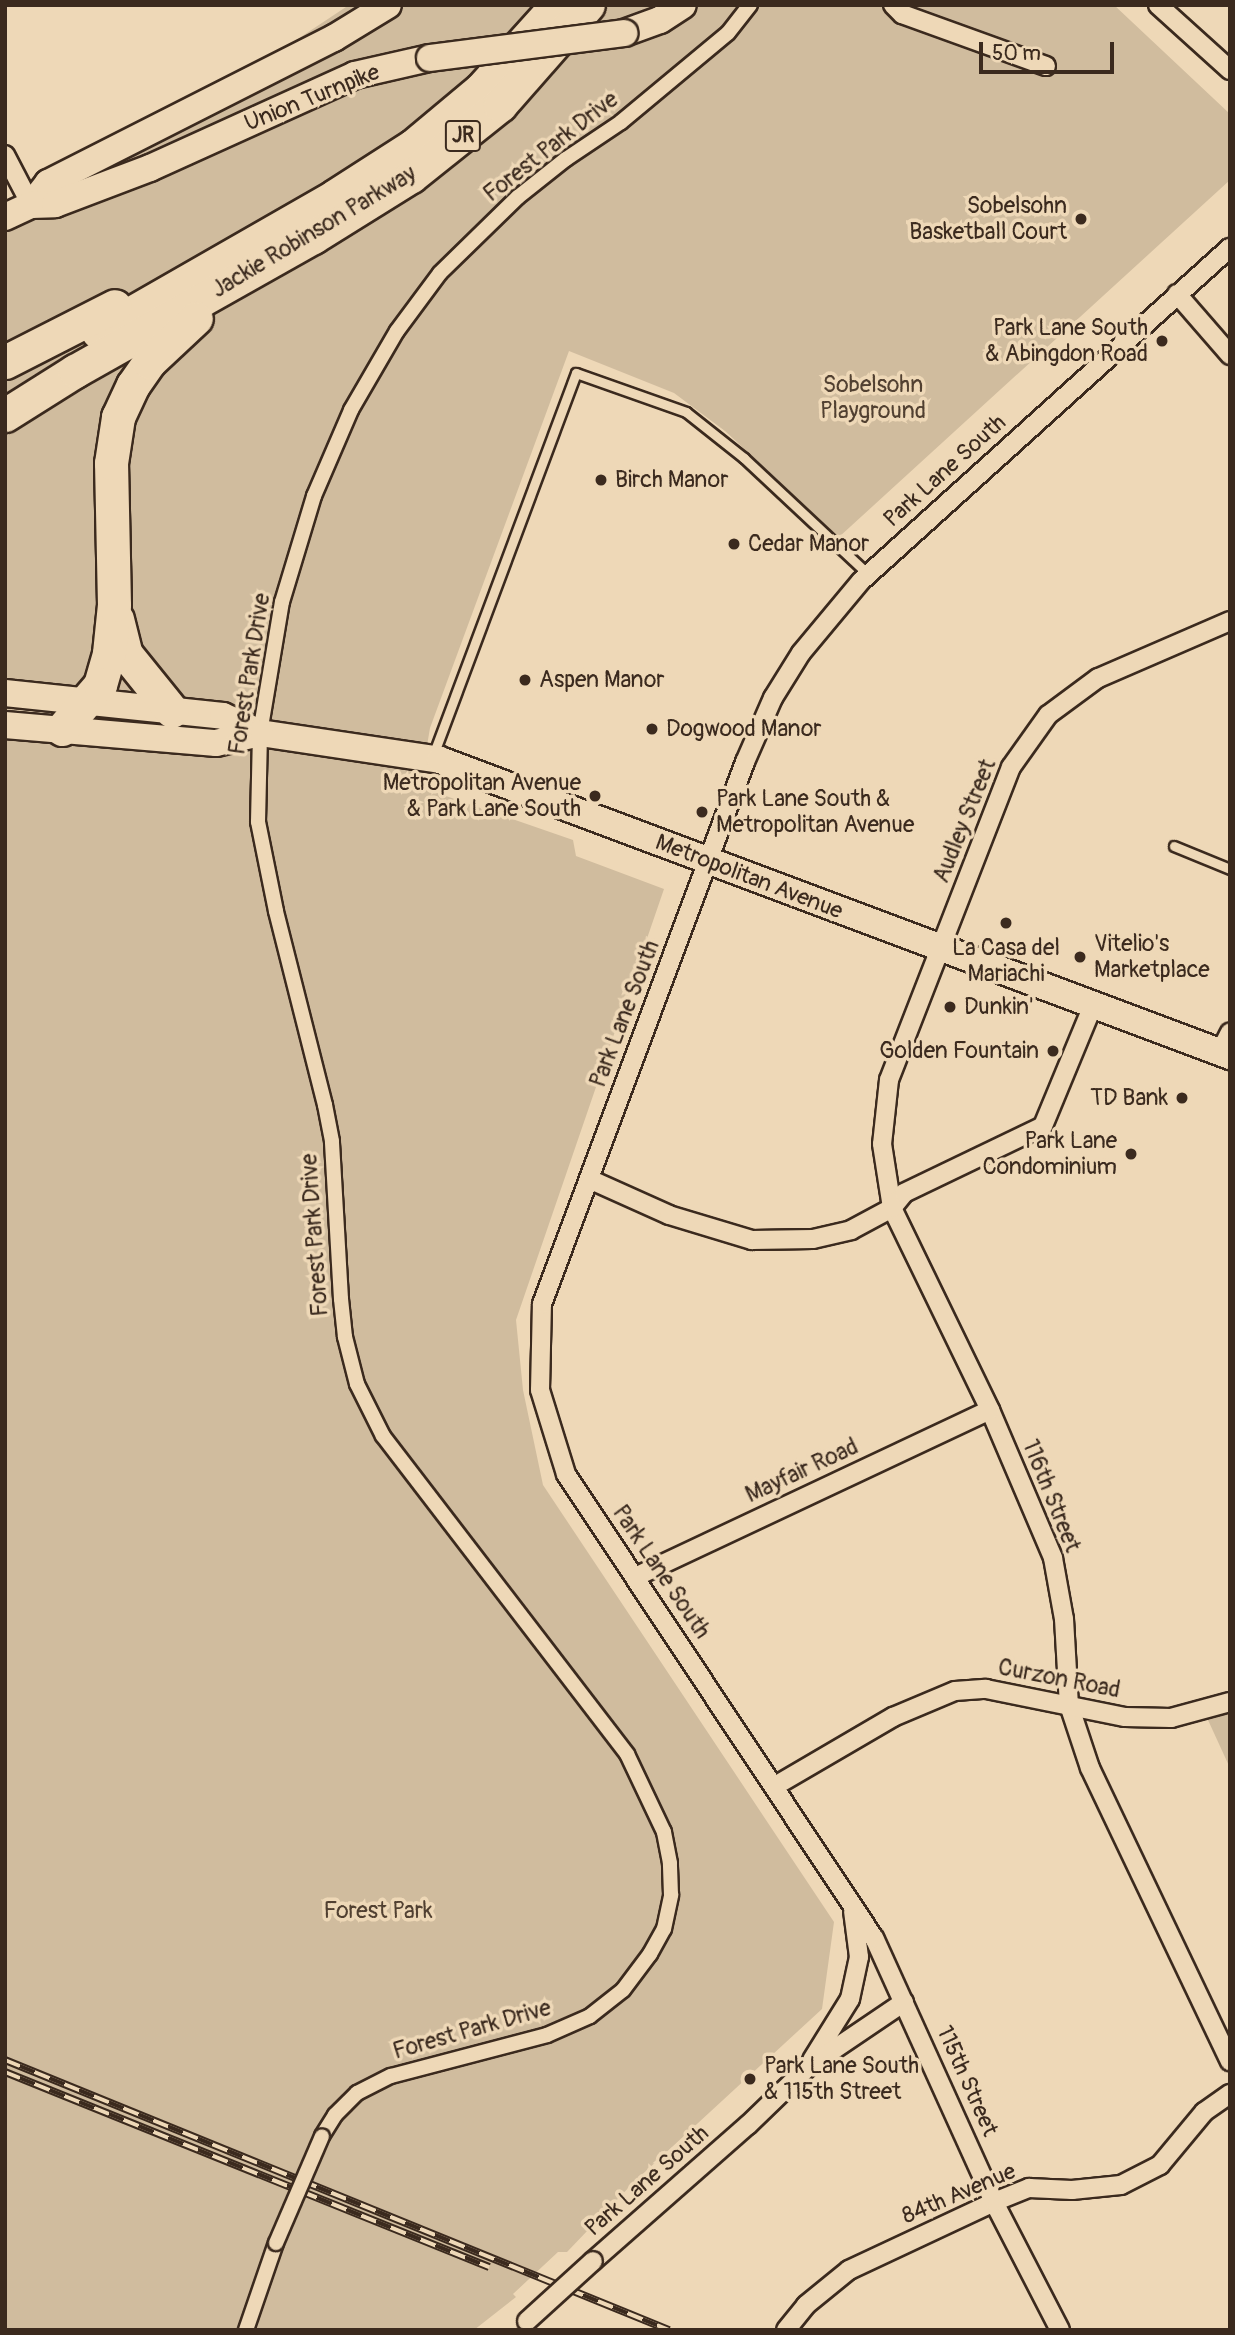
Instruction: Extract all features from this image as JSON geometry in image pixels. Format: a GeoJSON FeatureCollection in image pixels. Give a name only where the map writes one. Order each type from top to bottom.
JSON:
{"type":"FeatureCollection","features":[{"type":"Feature","properties":{"kind":"highway","name":"Jackie Robinson Parkway"},"geometry":{"type":"LineString","coordinates":[[5,389],[155,297],[335,196],[413,146],[473,96],[557,5]]}},
{"type":"Feature","properties":{"kind":"highway","name":"Jackie Robinson Parkway"},"geometry":{"type":"LineString","coordinates":[[5,415],[75,371],[313,237],[411,176],[475,127],[527,77],[588,5]]}},
{"type":"Feature","properties":{"kind":"highway"},"geometry":{"type":"LineString","coordinates":[[62,729],[100,685],[109,653],[114,605],[111,463],[115,427],[127,395],[149,362],[183,329],[313,237]]}},
{"type":"Feature","properties":{"kind":"highway"},"geometry":{"type":"LineString","coordinates":[[5,362],[110,307],[155,297]]}},
{"type":"Feature","properties":{"kind":"highway"},"geometry":{"type":"LineString","coordinates":[[114,605],[125,654],[172,711]]}},
{"type":"Feature","properties":{"kind":"main road","name":"Union Turnpike"},"geometry":{"type":"LineString","coordinates":[[31,205],[48,183],[323,43],[388,5]]}},
{"type":"Feature","properties":{"kind":"main road","name":"Union Turnpike"},"geometry":{"type":"LineString","coordinates":[[5,217],[31,205],[55,204],[150,168],[355,75],[430,58],[624,33],[660,20],[683,5]]}},
{"type":"Feature","properties":{"kind":"main road","name":"Metropolitan Avenue"},"geometry":{"type":"LineString","coordinates":[[5,693],[223,716],[260,733],[431,759],[1093,1005],[1228,1050]]}},
{"type":"Feature","properties":{"kind":"main road","name":"Metropolitan Avenue"},"geometry":{"type":"LineString","coordinates":[[5,725],[216,743],[260,733]]}},
{"type":"Feature","properties":{"kind":"street","name":"Forest Park Drive"},"geometry":{"type":"LineString","coordinates":[[246,2330],[276,2243],[322,2136],[335,2115],[357,2094],[391,2076],[547,2035],[590,2016],[623,1990],[650,1954],[664,1929],[671,1895],[670,1863],[660,1823],[627,1754],[383,1436],[358,1384],[345,1337],[332,1141],[276,911],[258,822],[260,733],[282,602],[314,496],[351,410],[397,331],[440,273],[518,197],[666,87],[728,33],[750,5]]}},
{"type":"Feature","properties":{"kind":"street"},"geometry":{"type":"LineString","coordinates":[[893,5],[902,14],[1046,66]]}},
{"type":"Feature","properties":{"kind":"street"},"geometry":{"type":"LineString","coordinates":[[1158,5],[1230,70]]}},
{"type":"Feature","properties":{"kind":"street"},"geometry":{"type":"LineString","coordinates":[[5,155],[31,205]]}},
{"type":"Feature","properties":{"kind":"street","name":"Park Lane South"},"geometry":{"type":"LineString","coordinates":[[522,2325],[748,2125],[808,2067],[904,2001],[874,1938],[566,1474],[540,1390],[542,1304],[745,762],[774,698],[801,653],[868,574],[1230,248]]}},
{"type":"Feature","properties":{"kind":"street"},"geometry":{"type":"LineString","coordinates":[[1177,294],[1230,355]]}},
{"type":"Feature","properties":{"kind":"street","name":"Audley Street"},"geometry":{"type":"LineString","coordinates":[[941,949],[1011,767],[1048,715],[1098,678],[1230,621]]}},
{"type":"Feature","properties":{"kind":"street","name":"116th Street"},"geometry":{"type":"LineString","coordinates":[[941,949],[889,1080],[882,1144],[892,1208],[990,1410],[1053,1558],[1064,1619],[1069,1705],[1090,1768],[1230,2061]]}},
{"type":"Feature","properties":{"kind":"street"},"geometry":{"type":"LineString","coordinates":[[589,1180],[669,1215],[752,1240],[813,1239],[850,1230],[892,1208],[904,1193],[1043,1126],[1093,1005]]}},
{"type":"Feature","properties":{"kind":"street","name":"Mayfair Road"},"geometry":{"type":"LineString","coordinates":[[635,1577],[990,1410]]}},
{"type":"Feature","properties":{"kind":"street","name":"Curzon Road"},"geometry":{"type":"LineString","coordinates":[[775,1786],[892,1717],[955,1691],[986,1689],[1125,1717],[1171,1718],[1230,1702]]}},
{"type":"Feature","properties":{"kind":"street","name":"Park Lane South"},"geometry":{"type":"LineString","coordinates":[[808,2067],[850,1999],[859,1957],[852,1904]]}},
{"type":"Feature","properties":{"kind":"street","name":"115th Street"},"geometry":{"type":"LineString","coordinates":[[904,2001],[994,2202],[1060,2330]]}},
{"type":"Feature","properties":{"kind":"street","name":"84th Avenue"},"geometry":{"type":"LineString","coordinates":[[786,2330],[806,2305],[849,2270],[994,2202],[1029,2188],[1072,2190],[1121,2185],[1160,2165],[1203,2112],[1230,2094]]}},
{"type":"Feature","properties":{"kind":"lane"},"geometry":{"type":"LineString","coordinates":[[431,759],[576,373],[686,412],[744,458],[868,574]]}},
{"type":"Feature","properties":{"kind":"lane"},"geometry":{"type":"LineString","coordinates":[[1174,846],[1230,869]]}},
{"type":"Feature","properties":{"kind":"green space","name":"Forest Park"},"geometry":{"type":"Polygon","coordinates":[[[349,5],[1114,5],[1230,114],[1230,180],[839,537],[725,431],[674,393],[569,351],[430,728],[420,787],[573,840],[576,856],[664,889],[516,1320],[523,1390],[543,1485],[834,1922],[822,2009],[634,2182],[567,2252],[558,2252],[513,2294],[516,2297],[474,2330],[5,2330],[5,227],[109,164],[349,5]]]}},
{"type":"Feature","properties":{"kind":"green space"},"geometry":{"type":"Polygon","coordinates":[[[1230,1713],[1230,1768],[1208,1720],[1230,1713]]]}},
{"type":"Feature","properties":{"kind":"railway"},"geometry":{"type":"LineString","coordinates":[[5,2060],[669,2330]]}},
{"type":"Feature","properties":{"kind":"railway"},"geometry":{"type":"LineString","coordinates":[[5,2072],[489,2267]]}},
{"type":"Feature","properties":{"kind":"place","name":"Sobelsohn Basketball Court"},"geometry":{"type":"Point","coordinates":[1081,219]}},
{"type":"Feature","properties":{"kind":"place","name":"Park Lane South & Abingdon Road"},"geometry":{"type":"Point","coordinates":[1162,341]}},
{"type":"Feature","properties":{"kind":"place","name":"Birch Manor"},"geometry":{"type":"Point","coordinates":[601,480]}},
{"type":"Feature","properties":{"kind":"place","name":"Cedar Manor"},"geometry":{"type":"Point","coordinates":[734,544]}},
{"type":"Feature","properties":{"kind":"place","name":"Aspen Manor"},"geometry":{"type":"Point","coordinates":[525,680]}},
{"type":"Feature","properties":{"kind":"place","name":"Dogwood Manor"},"geometry":{"type":"Point","coordinates":[652,729]}},
{"type":"Feature","properties":{"kind":"place","name":"Metropolitan Avenue & Park Lane South"},"geometry":{"type":"Point","coordinates":[595,796]}},
{"type":"Feature","properties":{"kind":"place","name":"Park Lane South & Metropolitan Avenue"},"geometry":{"type":"Point","coordinates":[702,812]}},
{"type":"Feature","properties":{"kind":"place","name":"La Casa del Mariachi"},"geometry":{"type":"Point","coordinates":[1006,923]}},
{"type":"Feature","properties":{"kind":"place","name":"Vitelio's Marketplace"},"geometry":{"type":"Point","coordinates":[1080,957]}},
{"type":"Feature","properties":{"kind":"place","name":"Dunkin'"},"geometry":{"type":"Point","coordinates":[950,1007]}},
{"type":"Feature","properties":{"kind":"place","name":"Golden Fountain"},"geometry":{"type":"Point","coordinates":[1053,1051]}},
{"type":"Feature","properties":{"kind":"place","name":"TD Bank"},"geometry":{"type":"Point","coordinates":[1182,1098]}},
{"type":"Feature","properties":{"kind":"place","name":"Park Lane Condominium"},"geometry":{"type":"Point","coordinates":[1131,1154]}},
{"type":"Feature","properties":{"kind":"place","name":"Park Lane South & 115th Street"},"geometry":{"type":"Point","coordinates":[750,2079]}},
{"type":"Feature","properties":{"kind":"park label","name":"Sobelsohn Playground"},"geometry":{"type":"Point","coordinates":[873,398]}}]}
